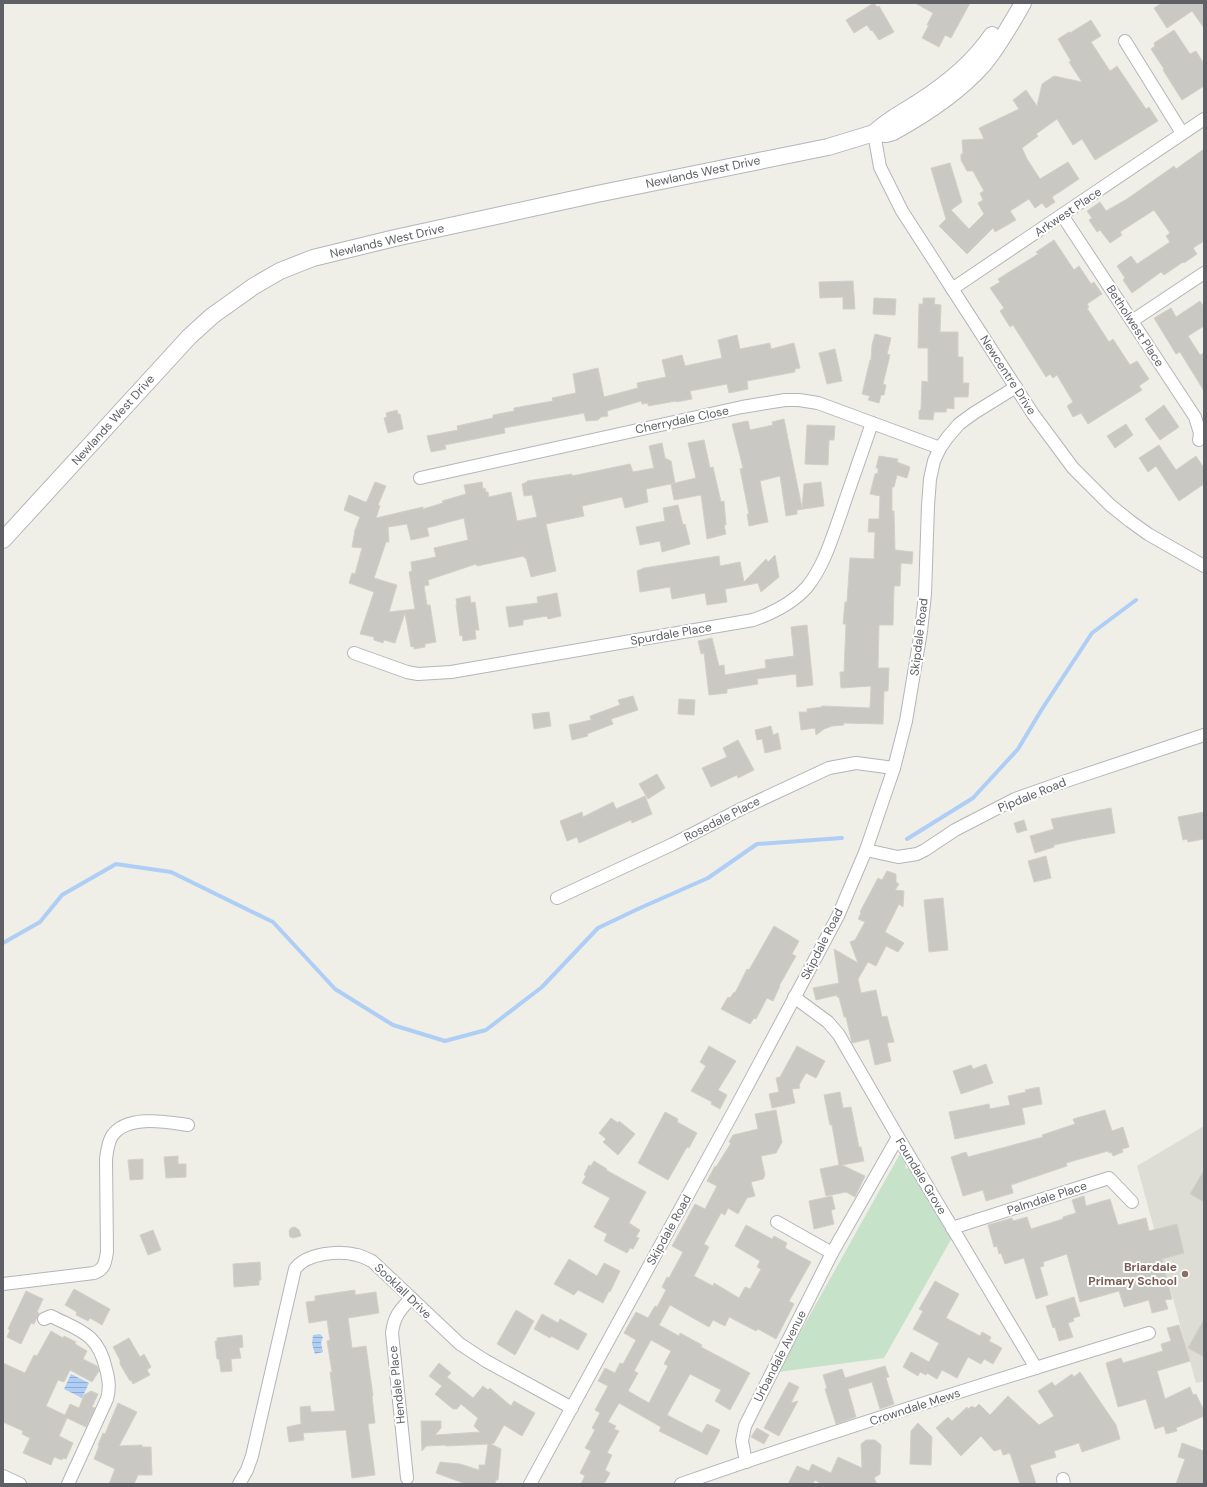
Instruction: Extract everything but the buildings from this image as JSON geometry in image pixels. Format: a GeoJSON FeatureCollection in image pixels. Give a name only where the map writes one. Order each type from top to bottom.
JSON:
{"type":"FeatureCollection","features":[{"type":"Feature","properties":{"kind":"street","name":"Newlands West Drive"},"geometry":{"type":"LineString","coordinates":[[874,133],[892,119],[942,87],[972,60],[988,40],[1012,3]]}},
{"type":"Feature","properties":{"kind":"street","name":"Newlands West Drive"},"geometry":{"type":"LineString","coordinates":[[3,540],[189,337],[232,300],[280,271],[313,258],[339,251],[597,194],[828,146],[874,133],[886,134],[904,126],[935,107],[954,93],[969,79],[988,59],[1002,39],[1023,3]]}},
{"type":"Feature","properties":{"kind":"street"},"geometry":{"type":"LineString","coordinates":[[1125,41],[1182,133]]}},
{"type":"Feature","properties":{"kind":"street","name":"Arkwest Place"},"geometry":{"type":"LineString","coordinates":[[952,289],[1182,133],[1204,120]]}},
{"type":"Feature","properties":{"kind":"street","name":"Newcentre Drive"},"geometry":{"type":"LineString","coordinates":[[874,133],[880,167],[902,212],[1033,414],[1073,468],[1110,505],[1148,534],[1204,566]]}},
{"type":"Feature","properties":{"kind":"street","name":"Betholwest Place"},"geometry":{"type":"LineString","coordinates":[[1062,215],[1195,417],[1200,433],[1199,440]]}},
{"type":"Feature","properties":{"kind":"street"},"geometry":{"type":"LineString","coordinates":[[1132,321],[1204,273]]}},
{"type":"Feature","properties":{"kind":"street","name":"Skipdale Road"},"geometry":{"type":"LineString","coordinates":[[530,1484],[740,1100],[838,916],[866,850],[894,768],[906,721],[921,631],[925,586],[928,499],[934,461],[940,448],[959,424],[1016,387]]}},
{"type":"Feature","properties":{"kind":"street","name":"Cherrydale Close"},"geometry":{"type":"LineString","coordinates":[[420,478],[742,407],[785,400],[799,400],[818,403],[940,448]]}},
{"type":"Feature","properties":{"kind":"street","name":"Spurdale Place"},"geometry":{"type":"LineString","coordinates":[[354,653],[407,672],[418,674],[451,672],[753,620],[774,612],[791,601],[806,587],[819,569],[831,540],[872,423]]}},
{"type":"Feature","properties":{"kind":"street","name":"Pipdale Road"},"geometry":{"type":"LineString","coordinates":[[866,850],[898,857],[917,854],[955,830],[1015,800],[1063,782],[1204,736]]}},
{"type":"Feature","properties":{"kind":"street","name":"Rosedale Place"},"geometry":{"type":"LineString","coordinates":[[557,898],[673,844],[741,809],[829,768],[856,763],[894,768]]}},
{"type":"Feature","properties":{"kind":"street","name":"Foundale Grove"},"geometry":{"type":"LineString","coordinates":[[794,997],[834,1028],[1036,1368]]}},
{"type":"Feature","properties":{"kind":"street"},"geometry":{"type":"LineString","coordinates":[[3,1284],[94,1273],[101,1270],[104,1266],[107,1252],[106,1159],[108,1145],[112,1136],[124,1125],[136,1123],[154,1121],[188,1125]]}},
{"type":"Feature","properties":{"kind":"street","name":"Urbandale Avenue"},"geometry":{"type":"LineString","coordinates":[[746,1462],[742,1441],[745,1426],[832,1253],[898,1137]]}},
{"type":"Feature","properties":{"kind":"street","name":"Palmdale Place"},"geometry":{"type":"LineString","coordinates":[[952,1228],[1109,1178],[1132,1202]]}},
{"type":"Feature","properties":{"kind":"street"},"geometry":{"type":"LineString","coordinates":[[777,1222],[832,1253]]}},
{"type":"Feature","properties":{"kind":"street","name":"Sooklall Drive"},"geometry":{"type":"LineString","coordinates":[[239,1484],[247,1470],[252,1456],[295,1269],[298,1264],[310,1257],[346,1253],[356,1254],[372,1261],[424,1312],[460,1344],[476,1355],[572,1408]]}},
{"type":"Feature","properties":{"kind":"street","name":"Hendale Place"},"geometry":{"type":"LineString","coordinates":[[407,1478],[392,1332],[393,1321],[411,1298]]}},
{"type":"Feature","properties":{"kind":"street"},"geometry":{"type":"LineString","coordinates":[[44,1319],[51,1316],[81,1331],[96,1343],[101,1352],[109,1381],[110,1391],[107,1399],[68,1484]]}},
{"type":"Feature","properties":{"kind":"street","name":"Crowndale Mews"},"geometry":{"type":"LineString","coordinates":[[682,1484],[1036,1368],[1149,1333]]}},
{"type":"Feature","properties":{"kind":"street"},"geometry":{"type":"LineString","coordinates":[[3,1476],[20,1484]]}},
{"type":"Feature","properties":{"kind":"shaded area","name":"Briardale Primary School"},"geometry":{"type":"Polygon","coordinates":[[[1204,1126],[1204,1381],[1196,1383],[1137,1166],[1204,1126]]]}},
{"type":"Feature","properties":{"kind":"green space"},"geometry":{"type":"Polygon","coordinates":[[[901,1152],[902,1157],[907,1158],[905,1169],[915,1165],[953,1236],[884,1358],[778,1372],[901,1152]]]}},
{"type":"Feature","properties":{"kind":"water"},"geometry":{"type":"Polygon","coordinates":[[[320,1334],[323,1337],[321,1343],[323,1352],[315,1354],[312,1344],[313,1335],[320,1334]]]}},
{"type":"Feature","properties":{"kind":"water"},"geometry":{"type":"Polygon","coordinates":[[[71,1374],[89,1383],[82,1398],[64,1389],[71,1374]]]}},
{"type":"Feature","properties":{"kind":"waterway"},"geometry":{"type":"LineString","coordinates":[[907,839],[973,798],[1018,749],[1042,709],[1092,633],[1136,600]]}},
{"type":"Feature","properties":{"kind":"waterway"},"geometry":{"type":"LineString","coordinates":[[3,943],[40,922],[62,895],[116,864],[171,872],[273,922],[335,989],[393,1025],[445,1041],[486,1030],[542,987],[598,928],[708,878],[757,844],[842,838]]}},
{"type":"Feature","properties":{"kind":"place","name":"Briardale Primary School"},"geometry":{"type":"Point","coordinates":[1185,1274]}}]}
